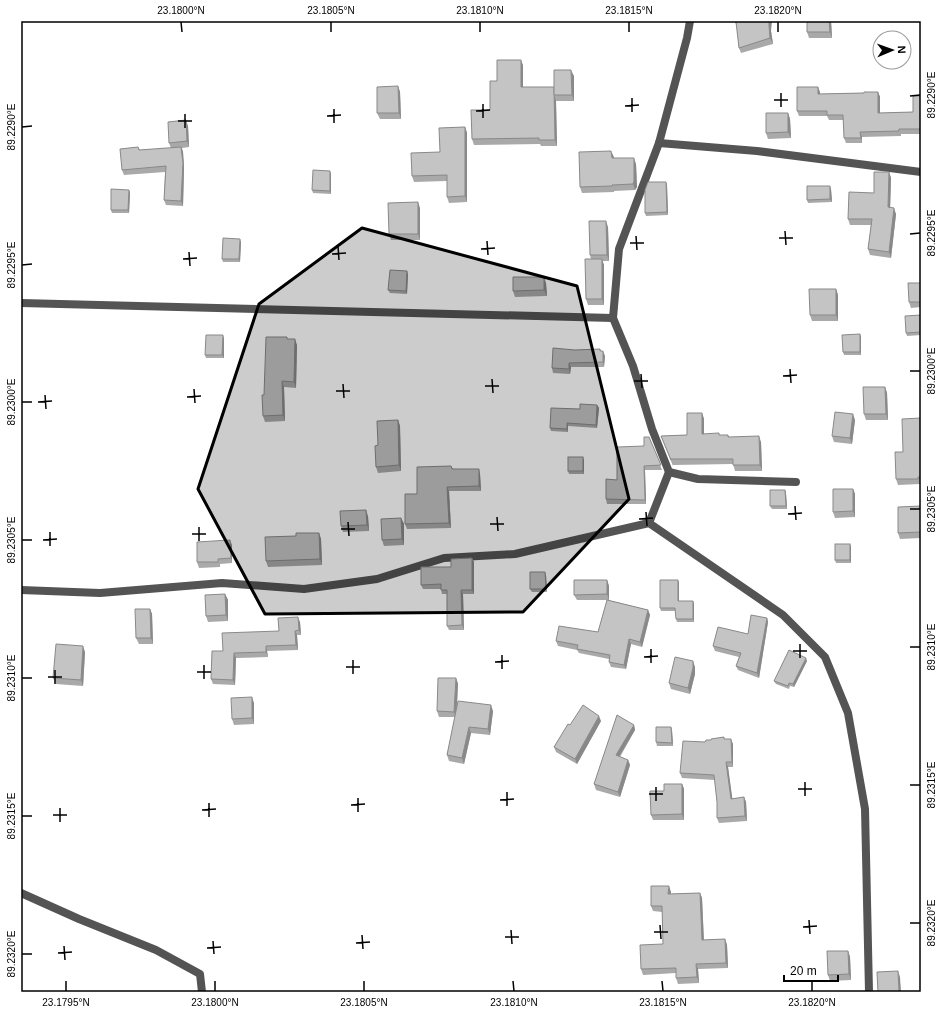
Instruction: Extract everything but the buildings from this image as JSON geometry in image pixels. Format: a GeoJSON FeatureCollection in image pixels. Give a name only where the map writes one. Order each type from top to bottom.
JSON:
{"type":"FeatureCollection","features":[{"type":"Feature","properties":{"kind":"street"},"geometry":{"type":"LineString","coordinates":[[649,523],[668,472],[652,429],[633,366],[613,318],[619,249],[659,143],[687,38],[690,21]]}},
{"type":"Feature","properties":{"kind":"street"},"geometry":{"type":"LineString","coordinates":[[659,143],[757,151],[921,172]]}},
{"type":"Feature","properties":{"kind":"street"},"geometry":{"type":"LineString","coordinates":[[21,303],[613,318]]}},
{"type":"Feature","properties":{"kind":"street"},"geometry":{"type":"LineString","coordinates":[[668,472],[698,479],[796,482]]}},
{"type":"Feature","properties":{"kind":"street"},"geometry":{"type":"LineString","coordinates":[[21,590],[100,593],[222,583],[304,589],[377,579],[444,558],[515,554],[649,523],[783,615],[825,657],[848,714],[865,809],[869,992]]}},
{"type":"Feature","properties":{"kind":"street"},"geometry":{"type":"LineString","coordinates":[[21,893],[79,919],[156,950],[200,974],[202,992]]}},
{"type":"Feature","properties":{"kind":"highlighted area"},"geometry":{"type":"Polygon","coordinates":[[[362,228],[577,286],[629,499],[523,612],[265,614],[198,489],[259,304],[362,228]]]}}]}
